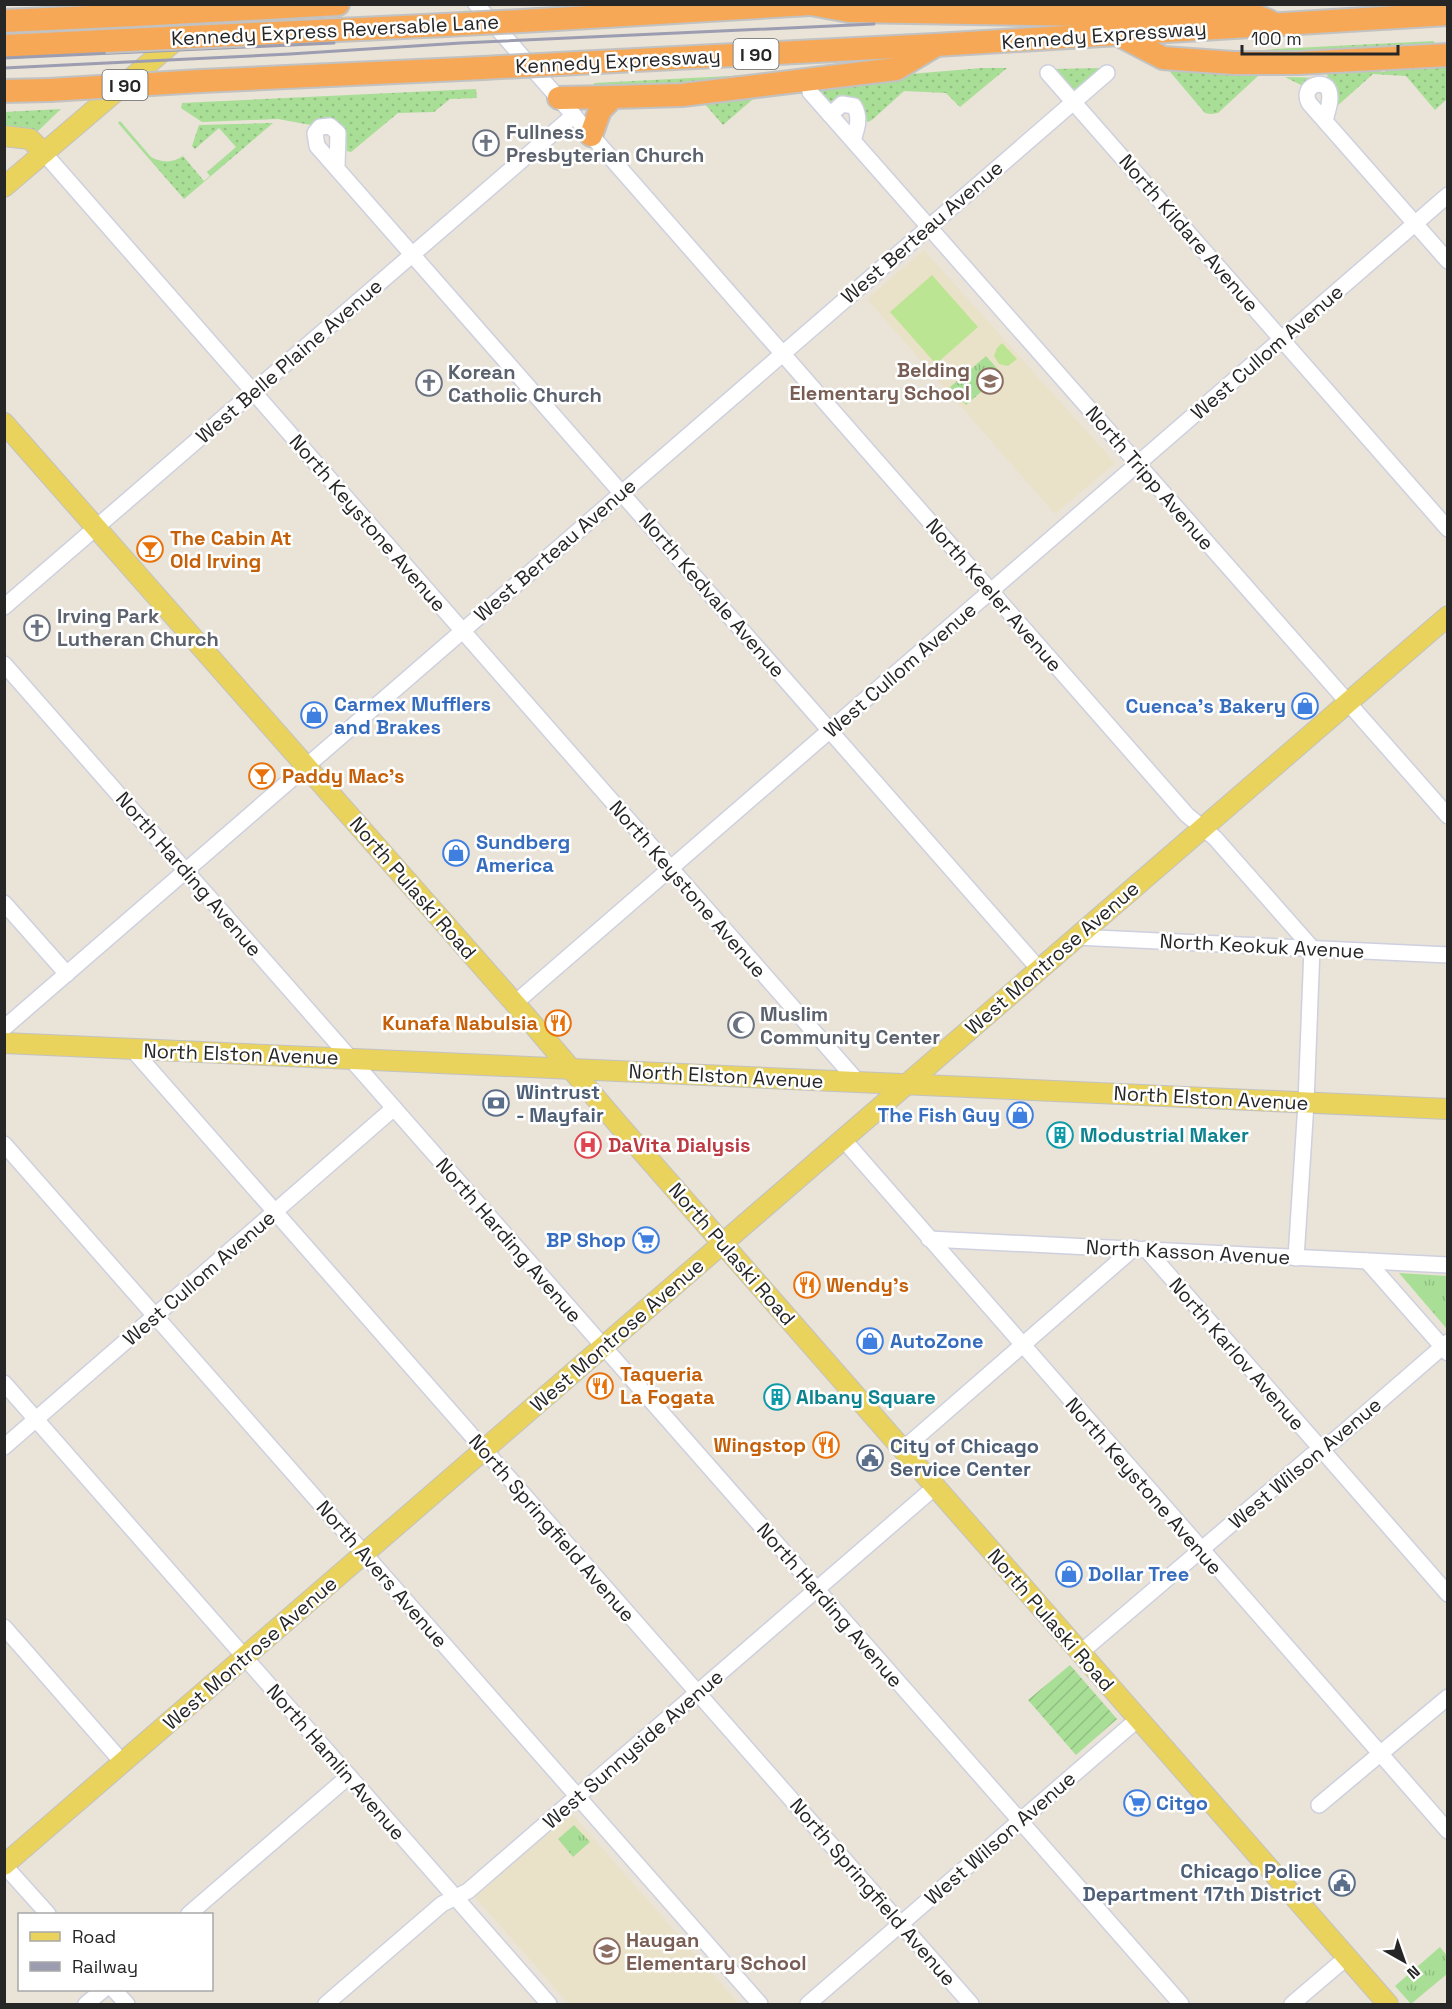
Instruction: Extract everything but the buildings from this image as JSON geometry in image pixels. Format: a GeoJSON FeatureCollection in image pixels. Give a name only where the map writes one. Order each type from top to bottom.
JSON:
{"type":"FeatureCollection","features":[{"type":"Feature","properties":{"kind":"highway"},"geometry":{"type":"LineString","coordinates":[[4,21],[338,4]]}},
{"type":"Feature","properties":{"kind":"highway","name":"Kennedy Express Reversable Lane"},"geometry":{"type":"LineString","coordinates":[[4,46],[445,25],[810,4]]}},
{"type":"Feature","properties":{"kind":"highway","name":"I 90"},"geometry":{"type":"LineString","coordinates":[[810,4],[849,11],[1085,15],[1238,9],[1274,24]]}},
{"type":"Feature","properties":{"kind":"highway","name":"Kennedy Expressway"},"geometry":{"type":"LineString","coordinates":[[4,92],[935,45],[1448,14]]}},
{"type":"Feature","properties":{"kind":"highway"},"geometry":{"type":"LineString","coordinates":[[1117,34],[1163,58],[1234,63],[1298,63],[1448,55]]}},
{"type":"Feature","properties":{"kind":"highway"},"geometry":{"type":"LineString","coordinates":[[559,98],[692,94],[896,69],[935,45]]}},
{"type":"Feature","properties":{"kind":"highway"},"geometry":{"type":"LineString","coordinates":[[591,135],[600,110],[613,97]]}},
{"type":"Feature","properties":{"kind":"main road"},"geometry":{"type":"LineString","coordinates":[[4,187],[218,4]]}},
{"type":"Feature","properties":{"kind":"main road"},"geometry":{"type":"LineString","coordinates":[[4,136],[30,139],[44,153]]}},
{"type":"Feature","properties":{"kind":"main road","name":"North Pulaski Road"},"geometry":{"type":"LineString","coordinates":[[4,423],[1388,2004]]}},
{"type":"Feature","properties":{"kind":"main road","name":"West Montrose Avenue"},"geometry":{"type":"LineString","coordinates":[[5,1865],[1448,616]]}},
{"type":"Feature","properties":{"kind":"main road","name":"North Elston Avenue"},"geometry":{"type":"LineString","coordinates":[[4,1043],[1448,1109]]}},
{"type":"Feature","properties":{"kind":"street","name":"North Keeler Avenue"},"geometry":{"type":"LineString","coordinates":[[476,4],[1187,815],[1215,838],[1312,948]]}},
{"type":"Feature","properties":{"kind":"street","name":"North Kildare Avenue"},"geometry":{"type":"LineString","coordinates":[[1048,73],[1448,529]]}},
{"type":"Feature","properties":{"kind":"street","name":"West Berteau Avenue"},"geometry":{"type":"LineString","coordinates":[[4,1028],[1107,73]]}},
{"type":"Feature","properties":{"kind":"street","name":"North Tripp Avenue"},"geometry":{"type":"LineString","coordinates":[[810,92],[1448,816]]}},
{"type":"Feature","properties":{"kind":"street"},"geometry":{"type":"LineString","coordinates":[[830,115],[842,104],[854,106],[858,112],[853,140]]}},
{"type":"Feature","properties":{"kind":"street","name":"West Belle Plaine Avenue"},"geometry":{"type":"LineString","coordinates":[[4,607],[574,116]]}},
{"type":"Feature","properties":{"kind":"street"},"geometry":{"type":"LineString","coordinates":[[1325,121],[1448,261]]}},
{"type":"Feature","properties":{"kind":"street","name":"North Keystone Avenue"},"geometry":{"type":"LineString","coordinates":[[44,153],[858,1082]]}},
{"type":"Feature","properties":{"kind":"street","name":"North Kedvale Avenue"},"geometry":{"type":"LineString","coordinates":[[337,167],[1039,969]]}},
{"type":"Feature","properties":{"kind":"street","name":"West Cullom Avenue"},"geometry":{"type":"LineString","coordinates":[[514,1004],[1448,195]]}},
{"type":"Feature","properties":{"kind":"street","name":"North Harding Avenue"},"geometry":{"type":"LineString","coordinates":[[4,664],[1181,2004]]}},
{"type":"Feature","properties":{"kind":"street"},"geometry":{"type":"LineString","coordinates":[[4,903],[67,974]]}},
{"type":"Feature","properties":{"kind":"street","name":"North Keokuk Avenue"},"geometry":{"type":"LineString","coordinates":[[1076,938],[1448,955]]}},
{"type":"Feature","properties":{"kind":"street"},"geometry":{"type":"LineString","coordinates":[[1296,1258],[1306,1102],[1312,948]]}},
{"type":"Feature","properties":{"kind":"street","name":"North Springfield Avenue"},"geometry":{"type":"LineString","coordinates":[[133,1050],[971,2004]]}},
{"type":"Feature","properties":{"kind":"street","name":"West Cullom Avenue"},"geometry":{"type":"LineString","coordinates":[[4,1447],[394,1108]]}},
{"type":"Feature","properties":{"kind":"street","name":"North Keystone Avenue"},"geometry":{"type":"LineString","coordinates":[[843,1139],[1022,1347],[1448,1831]]}},
{"type":"Feature","properties":{"kind":"street","name":"North Avers Avenue"},"geometry":{"type":"LineString","coordinates":[[4,1144],[760,2004]]}},
{"type":"Feature","properties":{"kind":"street","name":"North Kasson Avenue"},"geometry":{"type":"LineString","coordinates":[[929,1239],[1448,1265]]}},
{"type":"Feature","properties":{"kind":"street"},"geometry":{"type":"LineString","coordinates":[[902,1450],[1140,1249]]}},
{"type":"Feature","properties":{"kind":"street","name":"North Karlov Avenue"},"geometry":{"type":"LineString","coordinates":[[1140,1249],[1321,1449],[1448,1594]]}},
{"type":"Feature","properties":{"kind":"street"},"geometry":{"type":"LineString","coordinates":[[1367,1261],[1446,1347]]}},
{"type":"Feature","properties":{"kind":"street","name":"West Wilson Avenue"},"geometry":{"type":"LineString","coordinates":[[1080,1653],[1321,1449],[1446,1347]]}},
{"type":"Feature","properties":{"kind":"street","name":"North Hamlin Avenue"},"geometry":{"type":"LineString","coordinates":[[4,1383],[549,2004]]}},
{"type":"Feature","properties":{"kind":"street","name":"West Sunnyside Avenue"},"geometry":{"type":"LineString","coordinates":[[326,2004],[442,1904],[468,1891],[935,1486]]}},
{"type":"Feature","properties":{"kind":"street"},"geometry":{"type":"LineString","coordinates":[[4,1627],[123,1762]]}},
{"type":"Feature","properties":{"kind":"street"},"geometry":{"type":"LineString","coordinates":[[1319,1805],[1448,1697]]}},
{"type":"Feature","properties":{"kind":"street","name":"West Wilson Avenue"},"geometry":{"type":"LineString","coordinates":[[808,2004],[1138,1719]]}},
{"type":"Feature","properties":{"kind":"street"},"geometry":{"type":"LineString","coordinates":[[190,1913],[349,1776]]}},
{"type":"Feature","properties":{"kind":"street"},"geometry":{"type":"LineString","coordinates":[[5,1865],[47,1913]]}},
{"type":"Feature","properties":{"kind":"street"},"geometry":{"type":"LineString","coordinates":[[1292,2004],[1346,1958]]}},
{"type":"Feature","properties":{"kind":"street"},"geometry":{"type":"LineString","coordinates":[[86,2004],[101,1991]]}},
{"type":"Feature","properties":{"kind":"street"},"geometry":{"type":"LineString","coordinates":[[116,1991],[127,2004]]}},
{"type":"Feature","properties":{"kind":"shaded area","name":"Belding Elementary School"},"geometry":{"type":"Polygon","coordinates":[[[924,250],[1115,463],[1055,514],[867,299],[924,250]]]}},
{"type":"Feature","properties":{"kind":"shaded area","name":"Haugan Elementary School"},"geometry":{"type":"Polygon","coordinates":[[[571,1813],[739,2004],[569,2004],[475,1897],[571,1813]]]}},
{"type":"Feature","properties":{"kind":"green space"},"geometry":{"type":"Polygon","coordinates":[[[1434,41],[1434,50],[1225,54],[1274,49],[1434,41]]]}},
{"type":"Feature","properties":{"kind":"green space"},"geometry":{"type":"Polygon","coordinates":[[[1447,63],[1447,99],[1435,110],[1406,76],[1373,74],[1336,107],[1337,98],[1285,77],[1327,78],[1328,70],[1381,68],[1381,72],[1385,72],[1386,67],[1447,63]]]}},
{"type":"Feature","properties":{"kind":"green space"},"geometry":{"type":"Polygon","coordinates":[[[1166,67],[1255,70],[1255,76],[1258,76],[1218,113],[1211,114],[1205,113],[1166,67]]]}},
{"type":"Feature","properties":{"kind":"green space"},"geometry":{"type":"Polygon","coordinates":[[[1007,68],[960,107],[946,93],[904,91],[868,122],[834,103],[829,103],[814,85],[886,76],[1007,68]]]}},
{"type":"Feature","properties":{"kind":"green space"},"geometry":{"type":"Polygon","coordinates":[[[1102,68],[1073,91],[1054,69],[1102,68]]]}},
{"type":"Feature","properties":{"kind":"green space"},"geometry":{"type":"Polygon","coordinates":[[[790,73],[791,77],[595,90],[594,83],[790,73]]]}},
{"type":"Feature","properties":{"kind":"green space"},"geometry":{"type":"Polygon","coordinates":[[[476,89],[477,98],[450,99],[434,112],[398,113],[351,152],[347,151],[343,126],[330,119],[320,119],[311,125],[278,119],[202,122],[181,108],[182,103],[476,89]]]}},
{"type":"Feature","properties":{"kind":"green space"},"geometry":{"type":"Polygon","coordinates":[[[759,94],[723,125],[703,102],[759,94]]]}},
{"type":"Feature","properties":{"kind":"green space"},"geometry":{"type":"Polygon","coordinates":[[[61,109],[38,131],[5,126],[4,112],[61,109]]]}},
{"type":"Feature","properties":{"kind":"green space"},"geometry":{"type":"Polygon","coordinates":[[[120,121],[151,157],[167,161],[183,156],[204,181],[210,176],[207,172],[236,147],[219,128],[195,149],[192,146],[199,125],[273,123],[184,199],[118,123],[120,121]]]}},
{"type":"Feature","properties":{"kind":"green space"},"geometry":{"type":"Polygon","coordinates":[[[932,275],[978,327],[936,364],[890,312],[932,275]]]}},
{"type":"Feature","properties":{"kind":"green space"},"geometry":{"type":"Polygon","coordinates":[[[1002,343],[1017,359],[1008,366],[999,364],[994,356],[1002,343]]]}},
{"type":"Feature","properties":{"kind":"green space"},"geometry":{"type":"Polygon","coordinates":[[[986,356],[1002,374],[966,405],[950,387],[986,356]]]}},
{"type":"Feature","properties":{"kind":"green space"},"geometry":{"type":"Polygon","coordinates":[[[1399,1273],[1447,1276],[1447,1329],[1399,1273]]]}},
{"type":"Feature","properties":{"kind":"green space"},"geometry":{"type":"Polygon","coordinates":[[[1070,1665],[1117,1719],[1076,1755],[1028,1700],[1070,1665]]]}},
{"type":"Feature","properties":{"kind":"green space"},"geometry":{"type":"Polygon","coordinates":[[[574,1825],[590,1842],[573,1857],[558,1839],[574,1825]]]}},
{"type":"Feature","properties":{"kind":"green space"},"geometry":{"type":"Polygon","coordinates":[[[1440,1947],[1447,1956],[1447,1974],[1411,2004],[1395,1986],[1440,1947]]]}},
{"type":"Feature","properties":{"kind":"railway"},"geometry":{"type":"LineString","coordinates":[[4,68],[461,43],[874,24]]}},
{"type":"Feature","properties":{"kind":"railway"},"geometry":{"type":"LineString","coordinates":[[4,58],[334,43]]}},
{"type":"Feature","properties":{"kind":"place","name":"Fullness Presbyterian Church"},"geometry":{"type":"Point","coordinates":[486,143]}},
{"type":"Feature","properties":{"kind":"place","name":"Belding Elementary School"},"geometry":{"type":"Point","coordinates":[990,381]}},
{"type":"Feature","properties":{"kind":"place","name":"Korean Catholic Church"},"geometry":{"type":"Point","coordinates":[429,383]}},
{"type":"Feature","properties":{"kind":"place","name":"The Cabin At Old Irving"},"geometry":{"type":"Point","coordinates":[150,549]}},
{"type":"Feature","properties":{"kind":"place","name":"Irving Park Lutheran Church"},"geometry":{"type":"Point","coordinates":[37,628]}},
{"type":"Feature","properties":{"kind":"place","name":"Cuenca’s Bakery"},"geometry":{"type":"Point","coordinates":[1305,706]}},
{"type":"Feature","properties":{"kind":"place","name":"Carmex Mufflers and Brakes"},"geometry":{"type":"Point","coordinates":[314,715]}},
{"type":"Feature","properties":{"kind":"place","name":"Paddy Mac’s"},"geometry":{"type":"Point","coordinates":[262,776]}},
{"type":"Feature","properties":{"kind":"place","name":"Sundberg America"},"geometry":{"type":"Point","coordinates":[456,853]}},
{"type":"Feature","properties":{"kind":"place","name":"Kunafa Nabulsia"},"geometry":{"type":"Point","coordinates":[558,1023]}},
{"type":"Feature","properties":{"kind":"place","name":"Muslim Community Center"},"geometry":{"type":"Point","coordinates":[741,1025]}},
{"type":"Feature","properties":{"kind":"place","name":"Wintrust - Mayfair"},"geometry":{"type":"Point","coordinates":[496,1103]}},
{"type":"Feature","properties":{"kind":"place","name":"The Fish Guy"},"geometry":{"type":"Point","coordinates":[1020,1115]}},
{"type":"Feature","properties":{"kind":"place","name":"Modustrial Maker"},"geometry":{"type":"Point","coordinates":[1060,1135]}},
{"type":"Feature","properties":{"kind":"place","name":"DaVita Dialysis"},"geometry":{"type":"Point","coordinates":[588,1145]}},
{"type":"Feature","properties":{"kind":"place","name":"BP Shop"},"geometry":{"type":"Point","coordinates":[646,1240]}},
{"type":"Feature","properties":{"kind":"place","name":"Wendy's"},"geometry":{"type":"Point","coordinates":[807,1285]}},
{"type":"Feature","properties":{"kind":"place","name":"AutoZone"},"geometry":{"type":"Point","coordinates":[870,1341]}},
{"type":"Feature","properties":{"kind":"place","name":"Taqueria La Fogata"},"geometry":{"type":"Point","coordinates":[600,1386]}},
{"type":"Feature","properties":{"kind":"place","name":"Albany Square"},"geometry":{"type":"Point","coordinates":[777,1397]}},
{"type":"Feature","properties":{"kind":"place","name":"Wingstop"},"geometry":{"type":"Point","coordinates":[826,1445]}},
{"type":"Feature","properties":{"kind":"place","name":"City of Chicago Service Center"},"geometry":{"type":"Point","coordinates":[870,1458]}},
{"type":"Feature","properties":{"kind":"place","name":"Dollar Tree"},"geometry":{"type":"Point","coordinates":[1069,1574]}},
{"type":"Feature","properties":{"kind":"place","name":"Citgo"},"geometry":{"type":"Point","coordinates":[1137,1803]}},
{"type":"Feature","properties":{"kind":"place","name":"Chicago Police Department 17th District"},"geometry":{"type":"Point","coordinates":[1342,1883]}},
{"type":"Feature","properties":{"kind":"place","name":"Haugan Elementary School"},"geometry":{"type":"Point","coordinates":[607,1951]}}]}
